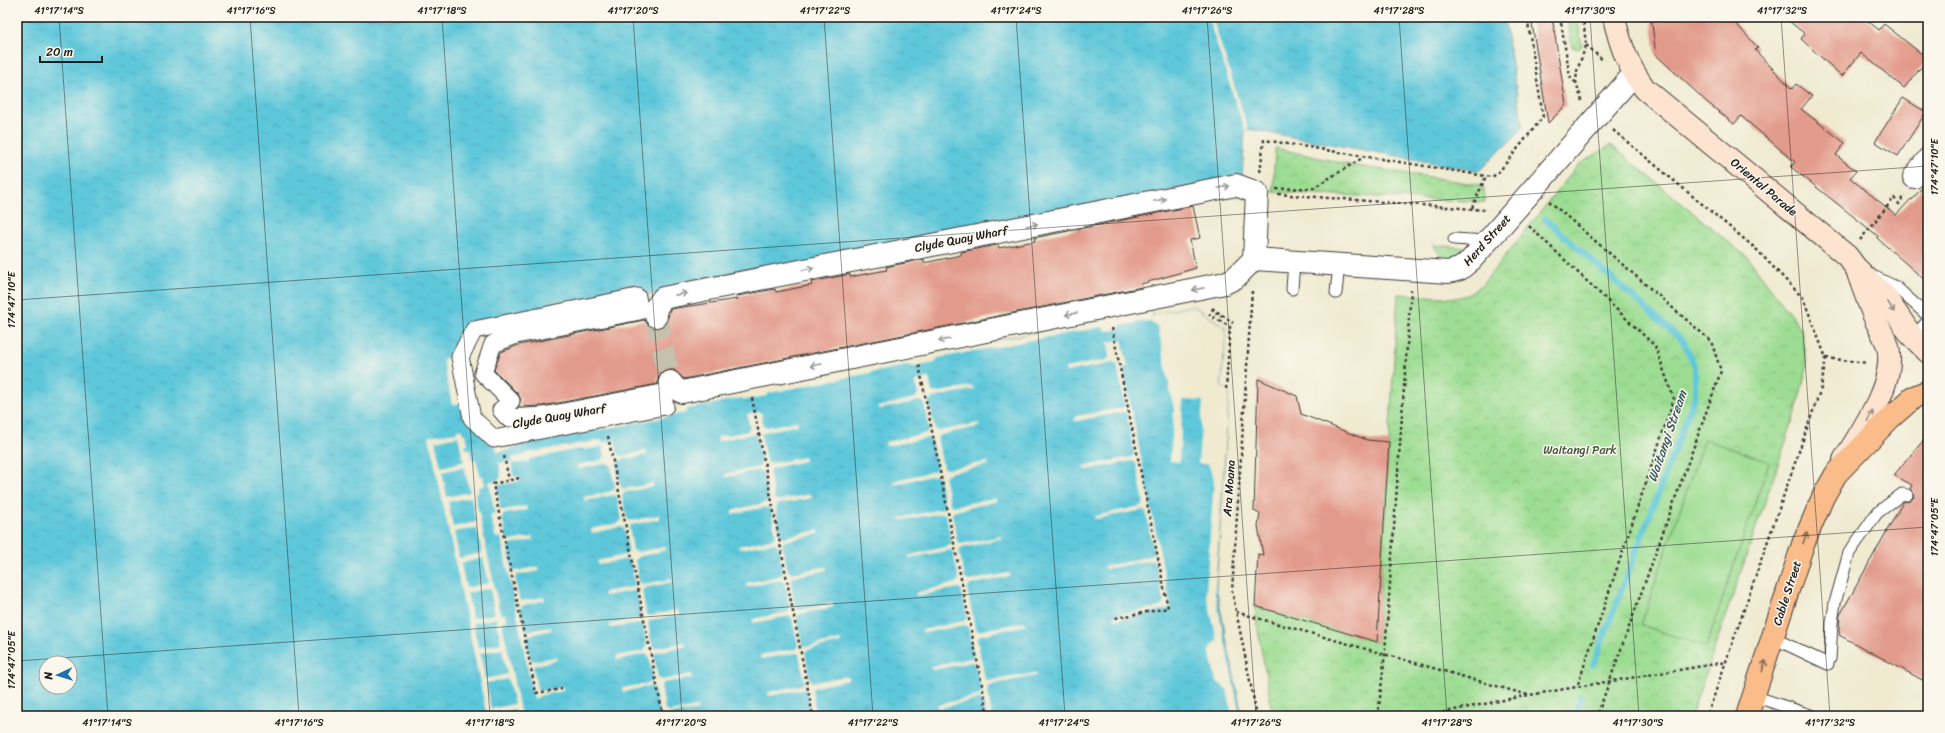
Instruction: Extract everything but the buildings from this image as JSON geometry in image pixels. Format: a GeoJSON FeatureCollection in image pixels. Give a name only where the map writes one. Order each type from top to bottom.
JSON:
{"type":"FeatureCollection","features":[{"type":"Feature","properties":{"kind":"main road","name":"Oriental Parade"},"geometry":{"type":"LineString","coordinates":[[1614,17],[1619,43],[1634,74],[1645,89],[1851,262],[1884,295],[1901,322],[1928,352]]}},
{"type":"Feature","properties":{"kind":"main road","name":"Cable Street"},"geometry":{"type":"LineString","coordinates":[[1750,706],[1810,526],[1836,474],[1878,399],[1884,384],[1888,365],[1888,349],[1851,262]]}},
{"type":"Feature","properties":{"kind":"main road","name":"Cable Street"},"geometry":{"type":"LineString","coordinates":[[1836,474],[1903,405],[1928,391]]}},
{"type":"Feature","properties":{"kind":"street","name":"Herd Street"},"geometry":{"type":"LineString","coordinates":[[1254,259],[1448,272],[1460,269],[1534,189],[1634,74]]}},
{"type":"Feature","properties":{"kind":"street"},"geometry":{"type":"LineString","coordinates":[[1914,177],[1928,159]]}},
{"type":"Feature","properties":{"kind":"street","name":"Clyde Quay Wharf"},"geometry":{"type":"LineString","coordinates":[[648,314],[655,309],[658,302],[663,298],[1236,185],[1263,185]]}},
{"type":"Feature","properties":{"kind":"street"},"geometry":{"type":"LineString","coordinates":[[670,382],[676,390],[682,392],[1225,283],[1236,278],[1254,259],[1262,225],[1263,185]]}},
{"type":"Feature","properties":{"kind":"street"},"geometry":{"type":"LineString","coordinates":[[637,297],[648,314],[516,335],[493,344],[483,373],[511,401],[501,410],[508,418],[543,416],[662,393],[665,406],[494,439],[472,418],[460,357],[474,330],[637,297]]}},
{"type":"Feature","properties":{"kind":"lane"},"geometry":{"type":"LineString","coordinates":[[1454,239],[1487,241]]}},
{"type":"Feature","properties":{"kind":"lane"},"geometry":{"type":"LineString","coordinates":[[1292,289],[1294,262]]}},
{"type":"Feature","properties":{"kind":"lane"},"geometry":{"type":"LineString","coordinates":[[1851,262],[1896,287],[1928,316]]}},
{"type":"Feature","properties":{"kind":"lane"},"geometry":{"type":"LineString","coordinates":[[1336,293],[1339,265]]}},
{"type":"Feature","properties":{"kind":"lane"},"geometry":{"type":"LineString","coordinates":[[1913,337],[1928,321]]}},
{"type":"Feature","properties":{"kind":"lane"},"geometry":{"type":"LineString","coordinates":[[1773,638],[1829,661],[1835,603],[1849,553],[1877,513],[1902,494],[1907,495]]}},
{"type":"Feature","properties":{"kind":"lane"},"geometry":{"type":"LineString","coordinates":[[1750,706],[1813,716]]}},
{"type":"Feature","properties":{"kind":"path"},"geometry":{"type":"LineString","coordinates":[[1263,185],[1264,140],[1492,177],[1498,173],[1543,117],[1527,17]]}},
{"type":"Feature","properties":{"kind":"path"},"geometry":{"type":"LineString","coordinates":[[1560,17],[1570,77],[1576,82]]}},
{"type":"Feature","properties":{"kind":"path"},"geometry":{"type":"LineString","coordinates":[[1583,17],[1586,45],[1577,71],[1576,82],[1583,104]]}},
{"type":"Feature","properties":{"kind":"path"},"geometry":{"type":"LineString","coordinates":[[1610,127],[1755,248],[1803,298],[1826,358],[1819,395],[1707,716]]}},
{"type":"Feature","properties":{"kind":"path"},"geometry":{"type":"LineString","coordinates":[[1263,185],[1313,188],[1364,157]]}},
{"type":"Feature","properties":{"kind":"path"},"geometry":{"type":"LineString","coordinates":[[1472,208],[1486,176]]}},
{"type":"Feature","properties":{"kind":"path"},"geometry":{"type":"LineString","coordinates":[[1851,262],[1894,198],[1899,204],[1914,177]]}},
{"type":"Feature","properties":{"kind":"path"},"geometry":{"type":"LineString","coordinates":[[1263,185],[1472,208],[1513,211],[1655,346],[1674,399],[1577,686]]}},
{"type":"Feature","properties":{"kind":"path"},"geometry":{"type":"LineString","coordinates":[[1534,189],[1710,341],[1720,371],[1597,716]]}},
{"type":"Feature","properties":{"kind":"path","name":"Ara Moana"},"geometry":{"type":"LineString","coordinates":[[1254,259],[1232,592],[1257,716]]}},
{"type":"Feature","properties":{"kind":"path"},"geometry":{"type":"LineString","coordinates":[[1378,716],[1385,653],[1412,270]]}},
{"type":"Feature","properties":{"kind":"path"},"geometry":{"type":"LineString","coordinates":[[1208,306],[1233,324]]}},
{"type":"Feature","properties":{"kind":"path"},"geometry":{"type":"LineString","coordinates":[[1208,316],[1213,309]]}},
{"type":"Feature","properties":{"kind":"path"},"geometry":{"type":"LineString","coordinates":[[1213,319],[1217,312]]}},
{"type":"Feature","properties":{"kind":"path"},"geometry":{"type":"LineString","coordinates":[[1222,315],[1219,320],[1230,327],[1226,390]]}},
{"type":"Feature","properties":{"kind":"path"},"geometry":{"type":"LineString","coordinates":[[1113,329],[1168,608],[1115,618]]}},
{"type":"Feature","properties":{"kind":"path"},"geometry":{"type":"LineString","coordinates":[[1826,358],[1871,363]]}},
{"type":"Feature","properties":{"kind":"path"},"geometry":{"type":"LineString","coordinates":[[920,366],[988,716]]}},
{"type":"Feature","properties":{"kind":"path"},"geometry":{"type":"LineString","coordinates":[[752,399],[813,716]]}},
{"type":"Feature","properties":{"kind":"path"},"geometry":{"type":"LineString","coordinates":[[608,434],[663,716]]}},
{"type":"Feature","properties":{"kind":"path"},"geometry":{"type":"LineString","coordinates":[[502,451],[509,480]]}},
{"type":"Feature","properties":{"kind":"path"},"geometry":{"type":"LineString","coordinates":[[519,478],[493,484],[536,693],[562,689]]}},
{"type":"Feature","properties":{"kind":"path"},"geometry":{"type":"LineString","coordinates":[[1236,612],[1529,695]]}},
{"type":"Feature","properties":{"kind":"path"},"geometry":{"type":"LineString","coordinates":[[1425,716],[1577,686],[1726,662]]}},
{"type":"Feature","properties":{"kind":"green space"},"geometry":{"type":"Polygon","coordinates":[[[1567,17],[1577,17],[1582,46],[1578,49],[1572,47],[1567,17]]]}},
{"type":"Feature","properties":{"kind":"green space","name":"Waitangi Park"},"geometry":{"type":"Polygon","coordinates":[[[1611,145],[1749,259],[1801,329],[1807,367],[1795,415],[1691,716],[1273,716],[1255,606],[1377,642],[1398,294],[1455,298],[1468,295],[1482,285],[1578,165],[1611,145]]]}},
{"type":"Feature","properties":{"kind":"green space"},"geometry":{"type":"Polygon","coordinates":[[[1275,148],[1351,165],[1480,185],[1484,188],[1485,202],[1273,192],[1275,148]]]}},
{"type":"Feature","properties":{"kind":"green space"},"geometry":{"type":"Polygon","coordinates":[[[1433,245],[1467,248],[1456,259],[1445,262],[1433,245]]]}},
{"type":"Feature","properties":{"kind":"green space"},"geometry":{"type":"Polygon","coordinates":[[[1704,439],[1769,462],[1706,647],[1641,625],[1704,439]]]}},
{"type":"Feature","properties":{"kind":"water"},"geometry":{"type":"Polygon","coordinates":[[[17,17],[1504,17],[1523,128],[1479,171],[1248,129],[1245,132],[1242,177],[474,330],[460,357],[472,418],[495,439],[756,392],[930,357],[929,353],[1119,316],[1120,320],[1123,319],[1123,315],[1151,309],[1153,317],[1154,314],[1193,306],[1226,328],[1221,386],[1229,392],[1216,588],[1242,716],[17,716],[17,17]]]}},
{"type":"Feature","properties":{"kind":"pier"},"geometry":{"type":"Polygon","coordinates":[[[1208,17],[1212,17],[1248,129],[1245,131],[1208,17]]]}},
{"type":"Feature","properties":{"kind":"pier"},"geometry":{"type":"Polygon","coordinates":[[[1193,306],[1226,328],[1221,386],[1229,392],[1215,593],[1240,716],[1232,716],[1227,689],[1216,681],[1209,650],[1217,640],[1206,593],[1214,479],[1208,464],[1198,464],[1203,401],[1183,400],[1179,462],[1170,461],[1174,410],[1158,327],[1149,321],[1119,326],[1120,329],[1107,331],[1101,327],[938,358],[935,363],[913,367],[910,365],[769,393],[766,396],[745,400],[742,398],[687,409],[685,413],[600,430],[596,427],[529,441],[527,444],[509,448],[510,450],[497,452],[494,439],[757,387],[758,389],[759,387],[1119,316],[1120,320],[1123,319],[1123,315],[1151,309],[1153,317],[1154,314],[1193,306]]]}},
{"type":"Feature","properties":{"kind":"pier"},"geometry":{"type":"Polygon","coordinates":[[[1122,340],[1128,367],[1123,368],[1171,608],[1114,620],[1114,616],[1160,607],[1164,603],[1155,562],[1151,560],[1106,569],[1103,567],[1151,556],[1154,553],[1146,512],[1143,510],[1094,519],[1095,516],[1141,506],[1144,503],[1136,463],[1132,461],[1086,470],[1083,468],[1084,466],[1131,457],[1134,454],[1127,414],[1123,412],[1076,421],[1074,420],[1076,416],[1122,408],[1125,405],[1117,364],[1113,363],[1066,372],[1065,368],[1107,360],[1110,356],[1108,342],[1122,340]]]}},
{"type":"Feature","properties":{"kind":"pier"},"geometry":{"type":"Polygon","coordinates":[[[457,357],[465,402],[452,405],[443,359],[457,357]]]}},
{"type":"Feature","properties":{"kind":"pier"},"geometry":{"type":"Polygon","coordinates":[[[929,378],[932,392],[936,393],[972,386],[974,389],[932,398],[929,402],[935,429],[939,431],[979,423],[981,426],[940,435],[937,438],[943,467],[947,469],[988,462],[988,465],[948,473],[944,476],[950,505],[954,506],[995,498],[997,501],[955,511],[952,514],[957,541],[961,544],[1001,536],[1003,538],[962,548],[959,551],[965,579],[969,581],[1009,573],[1011,576],[970,585],[967,588],[975,629],[978,631],[1025,622],[1027,625],[980,635],[977,639],[985,679],[989,681],[1036,673],[1036,676],[989,685],[987,688],[992,716],[986,716],[983,701],[979,699],[939,708],[937,705],[978,696],[982,692],[975,664],[972,662],[932,670],[929,667],[971,658],[974,655],[968,627],[964,625],[924,633],[922,630],[964,621],[967,617],[961,589],[957,588],[917,596],[915,593],[956,583],[959,580],[953,552],[950,550],[910,558],[908,556],[949,546],[952,543],[946,515],[943,513],[901,520],[900,518],[942,509],[945,506],[939,477],[935,475],[895,484],[893,481],[934,471],[937,468],[931,439],[927,438],[887,446],[885,445],[886,442],[926,433],[929,430],[924,403],[920,401],[880,409],[878,407],[915,398],[918,394],[915,381],[929,378]]]}},
{"type":"Feature","properties":{"kind":"pier"},"geometry":{"type":"Polygon","coordinates":[[[761,412],[763,425],[767,427],[797,421],[798,425],[764,432],[761,434],[766,462],[770,464],[804,457],[805,461],[772,468],[769,471],[774,499],[777,501],[811,494],[812,498],[778,504],[776,508],[780,535],[784,537],[819,530],[819,534],[785,541],[782,544],[788,571],[791,573],[826,567],[827,570],[792,577],[790,580],[795,608],[799,610],[833,603],[833,607],[800,614],[797,617],[802,645],[807,647],[841,640],[841,643],[807,650],[805,653],[810,681],[814,682],[848,676],[848,680],[815,687],[812,690],[816,716],[812,716],[807,690],[803,689],[769,696],[768,692],[802,685],[805,682],[799,654],[796,653],[761,659],[760,655],[795,649],[798,646],[792,617],[789,616],[753,623],[753,619],[787,612],[790,609],[785,581],[780,580],[746,587],[746,583],[780,576],[783,573],[778,545],[773,543],[739,549],[739,546],[772,539],[776,536],[771,509],[767,507],[732,514],[732,510],[765,503],[769,500],[763,472],[759,470],[725,477],[725,474],[759,467],[762,463],[756,435],[752,434],[718,441],[718,437],[747,431],[750,428],[747,414],[761,412]]]}},
{"type":"Feature","properties":{"kind":"pier"},"geometry":{"type":"Polygon","coordinates":[[[457,430],[462,430],[463,434],[466,434],[468,444],[465,445],[466,449],[470,449],[472,460],[476,460],[480,476],[483,476],[485,486],[478,487],[479,492],[475,494],[500,614],[505,614],[507,621],[502,622],[521,716],[516,716],[514,709],[487,716],[429,436],[457,432],[457,430]],[[458,436],[435,441],[441,467],[464,462],[458,436]],[[464,467],[442,472],[447,497],[470,492],[464,467]],[[471,497],[448,502],[453,527],[476,522],[471,497]],[[477,528],[454,532],[459,558],[482,553],[477,528]],[[483,558],[461,563],[466,588],[489,583],[483,558]],[[490,588],[467,593],[472,618],[495,614],[490,588]],[[496,618],[473,623],[478,648],[501,643],[496,618]],[[502,649],[480,653],[485,679],[507,674],[502,649]],[[508,679],[486,683],[491,709],[514,704],[508,679]]]}},
{"type":"Feature","properties":{"kind":"pier"},"geometry":{"type":"Polygon","coordinates":[[[602,440],[602,442],[615,441],[618,454],[622,456],[646,451],[647,455],[619,460],[616,464],[621,487],[624,489],[653,483],[653,487],[625,492],[622,496],[627,519],[631,521],[659,515],[659,519],[631,525],[629,527],[633,550],[637,552],[666,547],[666,550],[638,557],[635,560],[639,582],[643,584],[672,579],[672,582],[644,588],[642,591],[646,615],[649,616],[678,610],[679,615],[650,620],[648,623],[652,646],[656,648],[685,642],[686,646],[657,652],[654,655],[658,678],[663,680],[691,674],[692,678],[663,683],[661,686],[665,710],[669,712],[697,707],[698,710],[660,716],[654,688],[651,686],[623,692],[622,688],[650,683],[653,679],[649,656],[645,654],[617,660],[616,656],[644,651],[647,647],[643,624],[639,623],[611,628],[610,624],[638,619],[641,615],[637,592],[633,591],[604,596],[604,592],[632,587],[635,584],[630,560],[626,559],[598,565],[597,561],[625,555],[629,552],[624,528],[620,527],[592,533],[591,529],[619,523],[622,519],[617,496],[614,495],[585,501],[584,497],[612,491],[615,488],[611,465],[607,463],[578,469],[577,465],[602,460],[605,457],[603,446],[584,450],[584,448],[529,459],[529,461],[513,464],[512,458],[527,455],[527,453],[602,440]]]}},
{"type":"Feature","properties":{"kind":"pier"},"geometry":{"type":"Polygon","coordinates":[[[511,461],[514,477],[519,476],[520,481],[499,485],[497,488],[500,509],[504,510],[526,506],[527,510],[505,514],[502,517],[507,540],[510,541],[533,537],[534,540],[510,545],[508,548],[512,570],[516,571],[538,567],[539,571],[517,575],[515,578],[519,599],[522,601],[544,597],[545,600],[523,605],[520,608],[525,629],[528,631],[551,627],[551,630],[529,635],[526,638],[530,659],[535,661],[556,657],[557,660],[535,665],[533,668],[537,689],[540,691],[563,687],[563,691],[542,695],[534,699],[501,537],[496,538],[490,515],[495,514],[489,482],[497,480],[501,477],[499,463],[511,461]]]}},
{"type":"Feature","properties":{"kind":"waterway","name":"Waitangi Stream"},"geometry":{"type":"LineString","coordinates":[[1545,219],[1684,342],[1695,367],[1695,396],[1593,665]]}},
{"type":"Feature","properties":{"kind":"waterway","name":"Waitangi Stream"},"geometry":{"type":"LineString","coordinates":[[1574,716],[1581,696]]}},
{"type":"Feature","properties":{"kind":"tunnel"},"geometry":{"type":"LineString","coordinates":[[656,316],[670,382]]}}]}
